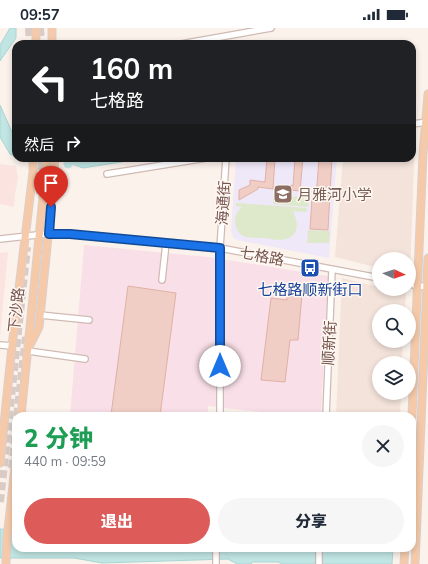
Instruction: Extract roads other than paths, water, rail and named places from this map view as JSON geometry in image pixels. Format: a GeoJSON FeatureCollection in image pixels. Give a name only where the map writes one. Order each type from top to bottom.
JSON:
{"type":"FeatureCollection","features":[{"type":"Feature","properties":{"kind":"main road"},"geometry":{"type":"LineString","coordinates":[[36,28],[36,40]]}},
{"type":"Feature","properties":{"kind":"main road"},"geometry":{"type":"LineString","coordinates":[[52,28],[52,40]]}},
{"type":"Feature","properties":{"kind":"main road"},"geometry":{"type":"LineString","coordinates":[[412,412],[417,285],[428,94]]}},
{"type":"Feature","properties":{"kind":"main road","name":"下沙路"},"geometry":{"type":"LineString","coordinates":[[0,463],[33,162]]}},
{"type":"Feature","properties":{"kind":"main road","name":"下沙路"},"geometry":{"type":"LineString","coordinates":[[21,412],[47,162]]}},
{"type":"Feature","properties":{"kind":"main road","name":"下沙路"},"geometry":{"type":"LineString","coordinates":[[28,351],[39,327],[55,162]]}},
{"type":"Feature","properties":{"kind":"main road"},"geometry":{"type":"LineString","coordinates":[[416,539],[428,258]]}},
{"type":"Feature","properties":{"kind":"main road"},"geometry":{"type":"LineString","coordinates":[[6,562],[12,494]]}},
{"type":"Feature","properties":{"kind":"main road"},"geometry":{"type":"LineString","coordinates":[[404,564],[405,552]]}},
{"type":"Feature","properties":{"kind":"main road"},"geometry":{"type":"LineString","coordinates":[[415,552],[415,564]]}},
{"type":"Feature","properties":{"kind":"street"},"geometry":{"type":"LineString","coordinates":[[204,40],[271,28]]}},
{"type":"Feature","properties":{"kind":"street"},"geometry":{"type":"LineString","coordinates":[[416,123],[426,121]]}},
{"type":"Feature","properties":{"kind":"street"},"geometry":{"type":"LineString","coordinates":[[107,174],[181,162]]}},
{"type":"Feature","properties":{"kind":"street","name":"海通街"},"geometry":{"type":"LineString","coordinates":[[220,412],[220,248],[226,162]]}},
{"type":"Feature","properties":{"kind":"street","name":"七格路"},"geometry":{"type":"LineString","coordinates":[[0,239],[49,234],[70,234],[220,248],[372,277]]}},
{"type":"Feature","properties":{"kind":"street"},"geometry":{"type":"LineString","coordinates":[[162,280],[166,243]]}},
{"type":"Feature","properties":{"kind":"street","name":"顺新街"},"geometry":{"type":"LineString","coordinates":[[326,412],[332,270]]}},
{"type":"Feature","properties":{"kind":"street"},"geometry":{"type":"LineString","coordinates":[[417,285],[426,287]]}},
{"type":"Feature","properties":{"kind":"street"},"geometry":{"type":"LineString","coordinates":[[40,315],[88,320]]}},
{"type":"Feature","properties":{"kind":"street"},"geometry":{"type":"LineString","coordinates":[[0,345],[12,346]]}},
{"type":"Feature","properties":{"kind":"street"},"geometry":{"type":"LineString","coordinates":[[28,351],[85,359]]}},
{"type":"Feature","properties":{"kind":"street"},"geometry":{"type":"LineString","coordinates":[[216,552],[216,564]]}},
{"type":"Feature","properties":{"kind":"street"},"geometry":{"type":"LineString","coordinates":[[319,552],[319,564]]}},
{"type":"Feature","properties":{"kind":"water"},"geometry":{"type":"Polygon","coordinates":[[[10,28],[16,28],[16,38],[12,40],[12,44],[0,61],[0,45],[10,28]]]}},
{"type":"Feature","properties":{"kind":"water"},"geometry":{"type":"Polygon","coordinates":[[[0,105],[12,132],[12,155],[0,137],[0,105]]]}},
{"type":"Feature","properties":{"kind":"water"},"geometry":{"type":"Polygon","coordinates":[[[71,162],[121,162],[83,168],[72,164],[71,162]]]}},
{"type":"Feature","properties":{"kind":"water"},"geometry":{"type":"Polygon","coordinates":[[[0,529],[12,530],[12,552],[393,552],[392,564],[282,564],[278,562],[253,562],[251,564],[237,564],[228,559],[102,563],[74,558],[0,558],[0,529]]]}},
{"type":"Feature","properties":{"kind":"tunnel"},"geometry":{"type":"LineString","coordinates":[[29,28],[30,40]]}},
{"type":"Feature","properties":{"kind":"tunnel"},"geometry":{"type":"LineString","coordinates":[[40,28],[41,40]]}},
{"type":"Feature","properties":{"kind":"tunnel"},"geometry":{"type":"LineString","coordinates":[[40,194],[42,162]]}},
{"type":"Feature","properties":{"kind":"tunnel"},"geometry":{"type":"LineString","coordinates":[[0,502],[27,247]]}},
{"type":"Feature","properties":{"kind":"tunnel"},"geometry":{"type":"LineString","coordinates":[[17,412],[26,337]]}},
{"type":"Feature","properties":{"kind":"place","name":"月雅河小学"},"geometry":{"type":"Point","coordinates":[283,194]}},
{"type":"Feature","properties":{"kind":"place","name":"七格路顺新街口"},"geometry":{"type":"Point","coordinates":[310,268]}}]}
